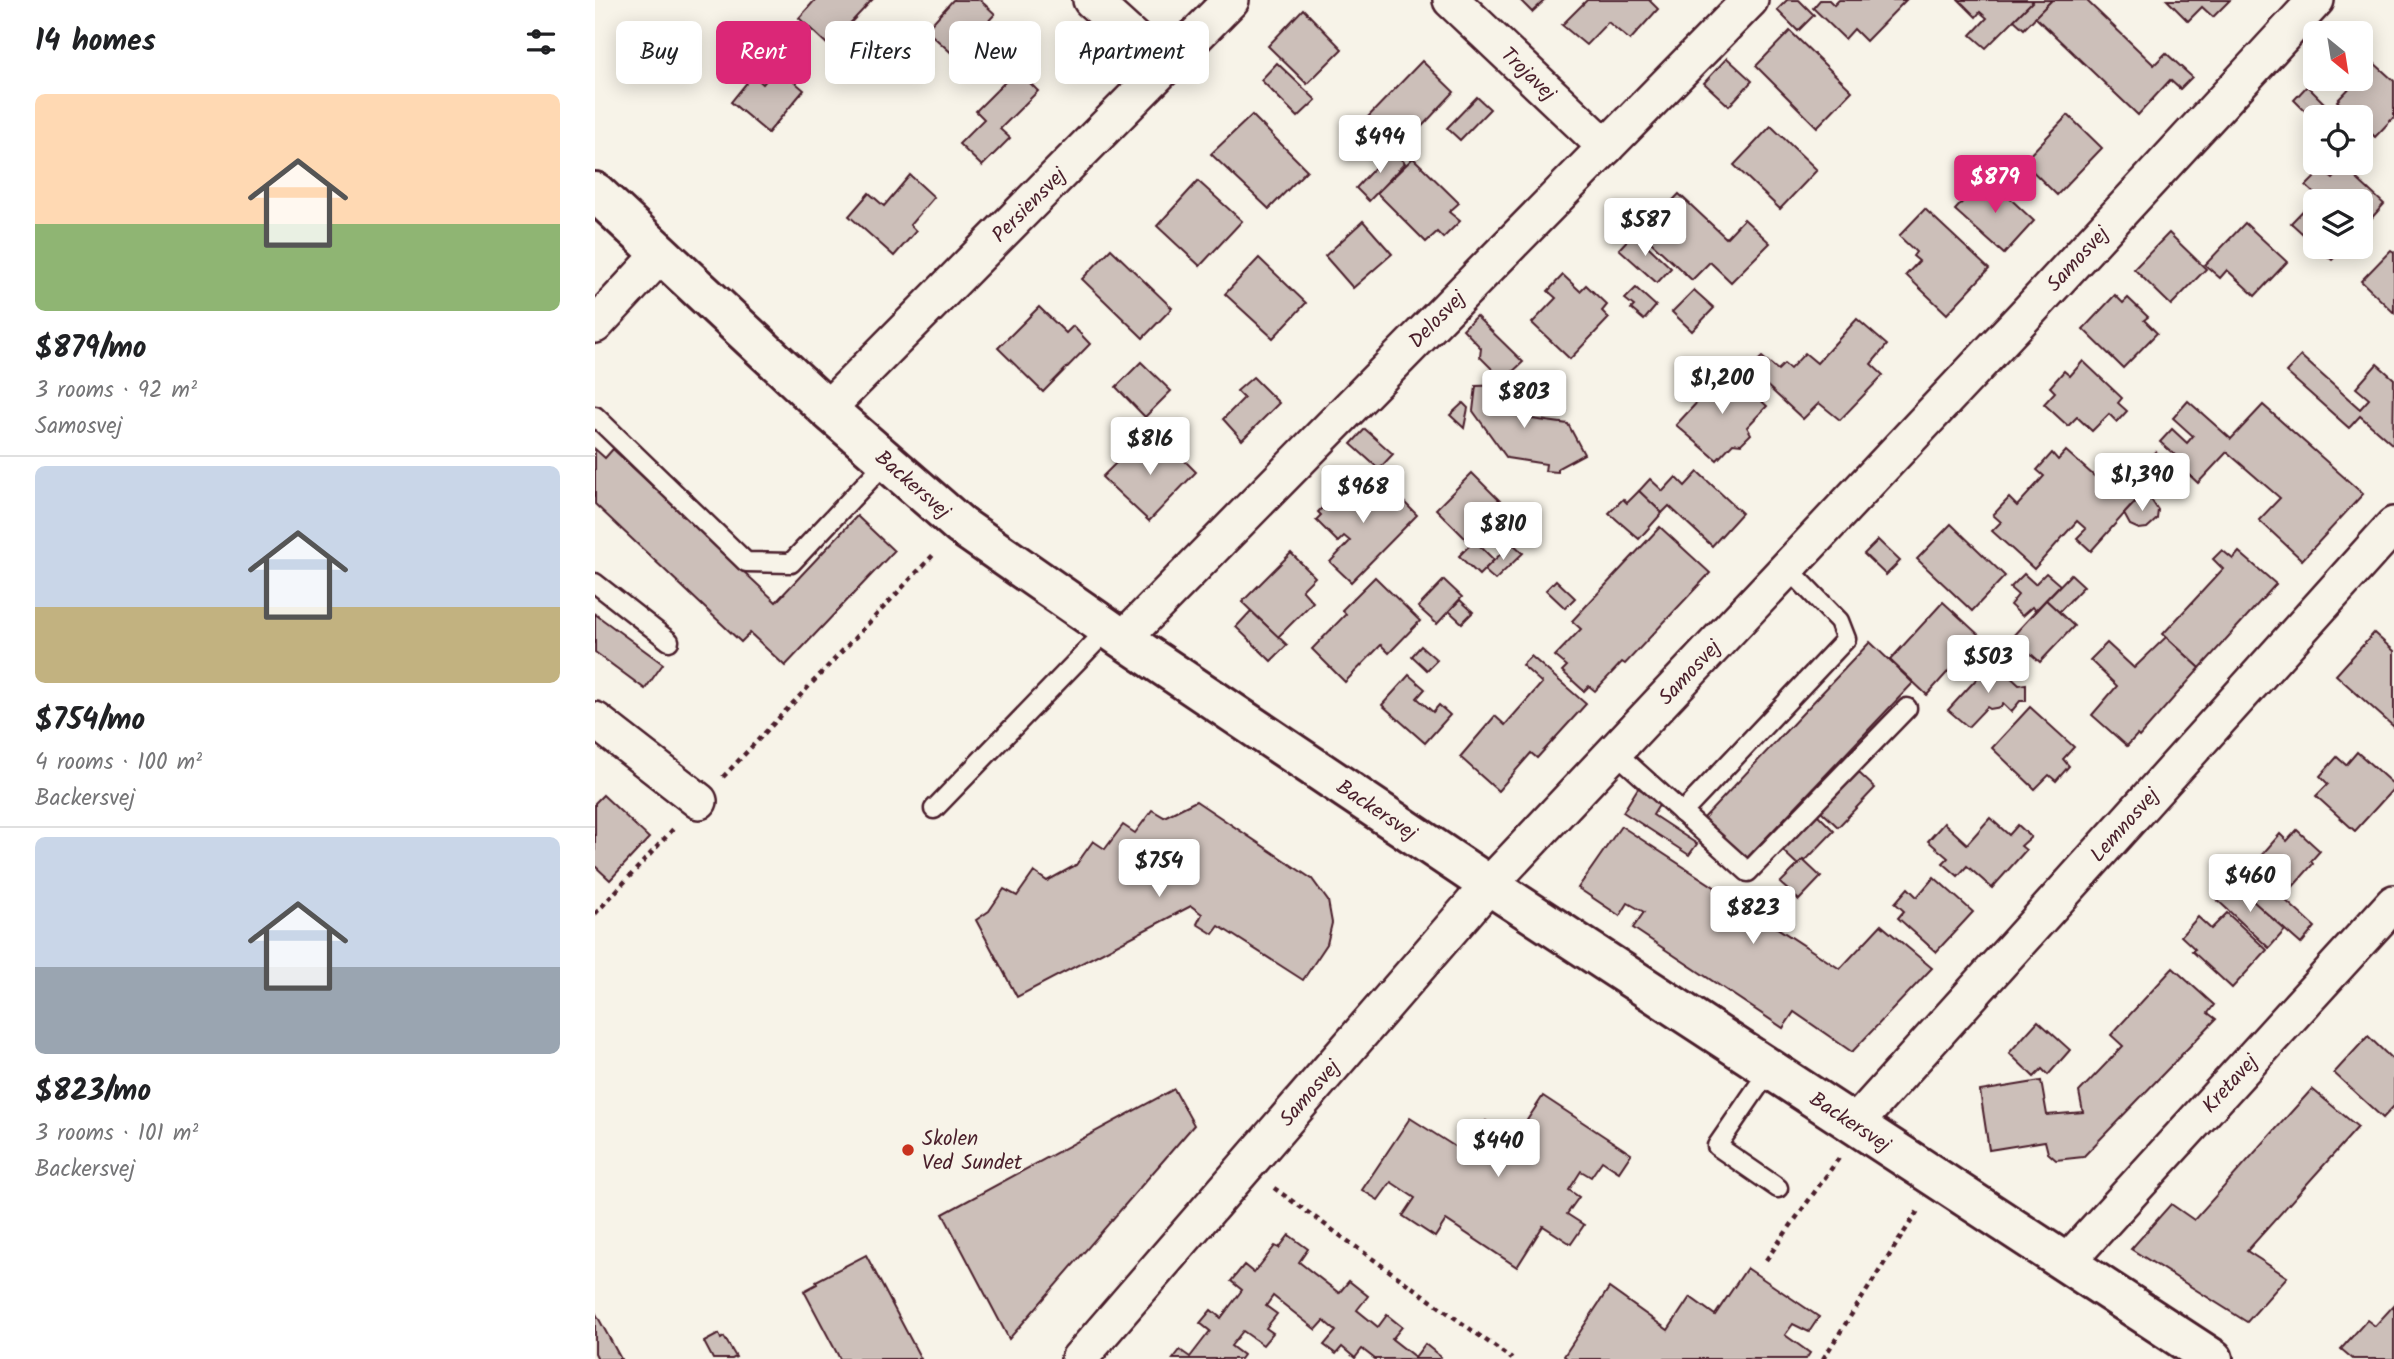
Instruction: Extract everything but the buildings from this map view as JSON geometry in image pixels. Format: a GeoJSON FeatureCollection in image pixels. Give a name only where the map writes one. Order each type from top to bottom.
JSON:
{"type":"FeatureCollection","features":[{"type":"Feature","properties":{"kind":"street"},"geometry":{"type":"LineString","coordinates":[[1091,0],[1114,21]]}},
{"type":"Feature","properties":{"kind":"street","name":"Persiensvej"},"geometry":{"type":"LineString","coordinates":[[1209,22],[1231,0]]}},
{"type":"Feature","properties":{"kind":"street","name":"Trojavej"},"geometry":{"type":"LineString","coordinates":[[1451,0],[1606,147]]}},
{"type":"Feature","properties":{"kind":"street","name":"Delosvej"},"geometry":{"type":"LineString","coordinates":[[1115,634],[1606,147],[1750,0]]}},
{"type":"Feature","properties":{"kind":"street","name":"Samosvej"},"geometry":{"type":"LineString","coordinates":[[1079,1359],[1489,885],[2316,0]]}},
{"type":"Feature","properties":{"kind":"street","name":"Persiensvej"},"geometry":{"type":"LineString","coordinates":[[827,409],[1148,84]]}},
{"type":"Feature","properties":{"kind":"street","name":"Backersvej"},"geometry":{"type":"LineString","coordinates":[[595,192],[827,409],[961,526],[1115,634],[1489,885],[2213,1359]]}},
{"type":"Feature","properties":{"kind":"street"},"geometry":{"type":"LineString","coordinates":[[595,325],[661,254]]}},
{"type":"Feature","properties":{"kind":"street","name":"Lemnosvej"},"geometry":{"type":"LineString","coordinates":[[1857,1126],[2123,824],[2394,525]]}},
{"type":"Feature","properties":{"kind":"street"},"geometry":{"type":"LineString","coordinates":[[595,720],[699,801]]}},
{"type":"Feature","properties":{"kind":"street","name":"Kretavej"},"geometry":{"type":"LineString","coordinates":[[2066,1263],[2394,903]]}},
{"type":"Feature","properties":{"kind":"lane"},"geometry":{"type":"LineString","coordinates":[[595,416],[746,562],[792,564],[887,461]]}},
{"type":"Feature","properties":{"kind":"lane"},"geometry":{"type":"LineString","coordinates":[[1682,813],[1846,639],[1839,621],[1788,568]]}},
{"type":"Feature","properties":{"kind":"lane"},"geometry":{"type":"LineString","coordinates":[[595,583],[669,641]]}},
{"type":"Feature","properties":{"kind":"lane"},"geometry":{"type":"LineString","coordinates":[[934,809],[1115,634]]}},
{"type":"Feature","properties":{"kind":"lane"},"geometry":{"type":"LineString","coordinates":[[1615,752],[1748,872],[1907,708]]}},
{"type":"Feature","properties":{"kind":"lane"},"geometry":{"type":"LineString","coordinates":[[1770,1069],[1717,1146],[1777,1188]]}},
{"type":"Feature","properties":{"kind":"path"},"geometry":{"type":"LineString","coordinates":[[595,914],[961,526]]}},
{"type":"Feature","properties":{"kind":"path"},"geometry":{"type":"LineString","coordinates":[[1766,1260],[1857,1126]]}},
{"type":"Feature","properties":{"kind":"path"},"geometry":{"type":"LineString","coordinates":[[1246,1168],[1512,1359]]}},
{"type":"Feature","properties":{"kind":"path"},"geometry":{"type":"LineString","coordinates":[[1823,1359],[1938,1179]]}},
{"type":"Feature","properties":{"kind":"place","name":"Skolen Ved Sundet"},"geometry":{"type":"Point","coordinates":[908,1150]}}]}
